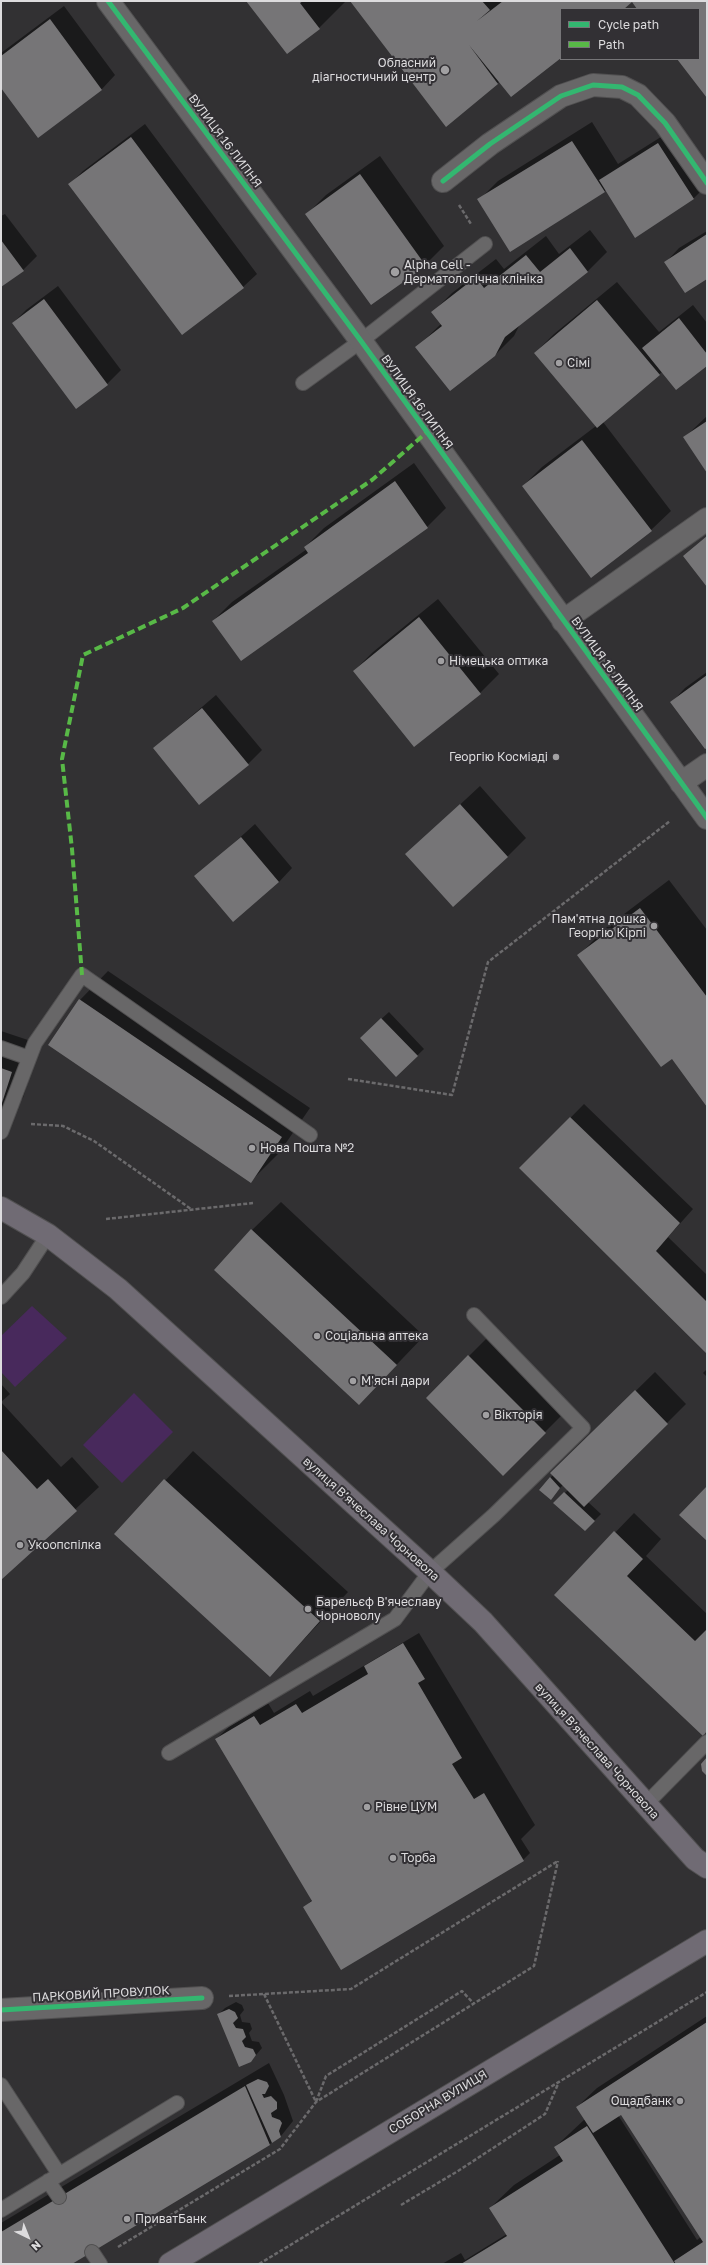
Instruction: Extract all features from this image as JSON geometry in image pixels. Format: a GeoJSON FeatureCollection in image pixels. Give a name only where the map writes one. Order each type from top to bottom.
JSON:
{"type":"FeatureCollection","features":[{"type":"Feature","properties":{"kind":"main road","name":"вулиця Вʼячеслава Чорновола"},"geometry":{"type":"LineString","coordinates":[[1,1208],[48,1235],[118,1289],[430,1572],[483,1622],[645,1805],[695,1859],[707,1867]]}},
{"type":"Feature","properties":{"kind":"main road","name":"СОБОРНА ВУЛИЦЯ"},"geometry":{"type":"LineString","coordinates":[[170,2264],[707,1941]]}},
{"type":"Feature","properties":{"kind":"street","name":"ВУЛИЦЯ 16 ЛИПНЯ"},"geometry":{"type":"LineString","coordinates":[[108,1],[361,341],[707,818]]}},
{"type":"Feature","properties":{"kind":"street"},"geometry":{"type":"LineString","coordinates":[[443,181],[490,144],[561,96],[593,86],[622,87],[638,95],[665,123],[707,183]]}},
{"type":"Feature","properties":{"kind":"street"},"geometry":{"type":"LineString","coordinates":[[563,621],[707,519]]}},
{"type":"Feature","properties":{"kind":"street"},"geometry":{"type":"LineString","coordinates":[[681,783],[707,764]]}},
{"type":"Feature","properties":{"kind":"street","name":"ПАРКОВИЙ ПРОВУЛОК"},"geometry":{"type":"LineString","coordinates":[[1,2010],[202,1998]]}},
{"type":"Feature","properties":{"kind":"lane"},"geometry":{"type":"LineString","coordinates":[[303,382],[361,341],[485,244]]}},
{"type":"Feature","properties":{"kind":"lane"},"geometry":{"type":"LineString","coordinates":[[3,1127],[35,1043],[82,975],[310,1135]]}},
{"type":"Feature","properties":{"kind":"lane"},"geometry":{"type":"LineString","coordinates":[[1,1048],[29,1058]]}},
{"type":"Feature","properties":{"kind":"lane"},"geometry":{"type":"LineString","coordinates":[[1,1297],[24,1272],[48,1235]]}},
{"type":"Feature","properties":{"kind":"lane"},"geometry":{"type":"LineString","coordinates":[[169,1753],[396,1619],[430,1572],[489,1520],[583,1428],[474,1315]]}},
{"type":"Feature","properties":{"kind":"lane"},"geometry":{"type":"LineString","coordinates":[[645,1805],[707,1742]]}},
{"type":"Feature","properties":{"kind":"lane"},"geometry":{"type":"LineString","coordinates":[[1,2085],[54,2177],[59,2197]]}},
{"type":"Feature","properties":{"kind":"lane"},"geometry":{"type":"LineString","coordinates":[[1,2210],[177,2103]]}},
{"type":"Feature","properties":{"kind":"path"},"geometry":{"type":"LineString","coordinates":[[443,181],[485,244]]}},
{"type":"Feature","properties":{"kind":"path"},"geometry":{"type":"LineString","coordinates":[[348,1079],[452,1095],[488,962],[670,821]]}},
{"type":"Feature","properties":{"kind":"path"},"geometry":{"type":"LineString","coordinates":[[3,1127],[63,1126],[94,1141],[191,1209]]}},
{"type":"Feature","properties":{"kind":"path"},"geometry":{"type":"LineString","coordinates":[[106,1219],[253,1203]]}},
{"type":"Feature","properties":{"kind":"path"},"geometry":{"type":"LineString","coordinates":[[202,1998],[351,1988],[558,1861],[534,1966],[316,2102]]}},
{"type":"Feature","properties":{"kind":"path"},"geometry":{"type":"LineString","coordinates":[[96,2258],[280,2149],[316,2102],[326,2076],[462,1991],[474,2004]]}},
{"type":"Feature","properties":{"kind":"path"},"geometry":{"type":"LineString","coordinates":[[259,2264],[707,1992]]}},
{"type":"Feature","properties":{"kind":"path"},"geometry":{"type":"LineString","coordinates":[[264,1994],[316,2102]]}},
{"type":"Feature","properties":{"kind":"path"},"geometry":{"type":"LineString","coordinates":[[401,2205],[458,2171],[545,2114],[558,2083]]}},
{"type":"Feature","properties":{"kind":"shaded area"},"geometry":{"type":"Polygon","coordinates":[[[32,1306],[67,1338],[15,1387],[1,1372],[1,1336],[32,1306]]]}},
{"type":"Feature","properties":{"kind":"shaded area"},"geometry":{"type":"Polygon","coordinates":[[[134,1393],[173,1432],[122,1483],[83,1445],[134,1393]]]}},
{"type":"Feature","properties":{"kind":"building","name":"Обласний діагностичний центр"},"geometry":{"type":"Polygon","coordinates":[[[246,1],[303,1],[300,3],[320,29],[287,54],[246,1]]]}},
{"type":"Feature","properties":{"kind":"building"},"geometry":{"type":"Polygon","coordinates":[[[350,1],[482,1],[490,10],[477,21],[503,1],[707,1],[707,98],[678,60],[700,60],[700,8],[636,8],[632,2],[625,8],[560,8],[560,59],[511,97],[469,45],[498,84],[446,127],[350,1]]]}},
{"type":"Feature","properties":{"kind":"building"},"geometry":{"type":"Polygon","coordinates":[[[50,19],[102,90],[38,138],[1,88],[1,56],[50,19]]]}},
{"type":"Feature","properties":{"kind":"building"},"geometry":{"type":"Polygon","coordinates":[[[131,137],[244,288],[182,335],[68,184],[131,137]]]}},
{"type":"Feature","properties":{"kind":"building"},"geometry":{"type":"Polygon","coordinates":[[[572,141],[605,192],[510,252],[477,199],[572,141]]]}},
{"type":"Feature","properties":{"kind":"building"},"geometry":{"type":"Polygon","coordinates":[[[658,143],[694,199],[635,238],[599,180],[658,143]]]}},
{"type":"Feature","properties":{"kind":"building"},"geometry":{"type":"Polygon","coordinates":[[[360,174],[426,266],[371,305],[305,214],[360,174]]]}},
{"type":"Feature","properties":{"kind":"building"},"geometry":{"type":"Polygon","coordinates":[[[707,234],[707,279],[685,293],[664,262],[707,234]]]}},
{"type":"Feature","properties":{"kind":"building"},"geometry":{"type":"Polygon","coordinates":[[[1,240],[24,271],[1,287],[1,240]]]}},
{"type":"Feature","properties":{"kind":"building"},"geometry":{"type":"Polygon","coordinates":[[[570,248],[588,272],[505,337],[495,356],[450,391],[415,347],[442,326],[431,312],[476,277],[484,288],[526,255],[540,272],[570,248]]]}},
{"type":"Feature","properties":{"kind":"building"},"geometry":{"type":"Polygon","coordinates":[[[44,299],[108,385],[76,409],[12,323],[44,299]]]}},
{"type":"Feature","properties":{"kind":"building"},"geometry":{"type":"Polygon","coordinates":[[[597,300],[660,375],[597,428],[534,353],[597,300]]]}},
{"type":"Feature","properties":{"kind":"building"},"geometry":{"type":"Polygon","coordinates":[[[679,318],[707,354],[707,366],[676,390],[642,348],[679,318]]]}},
{"type":"Feature","properties":{"kind":"building"},"geometry":{"type":"Polygon","coordinates":[[[707,421],[707,473],[683,437],[707,421]]]}},
{"type":"Feature","properties":{"kind":"building"},"geometry":{"type":"Polygon","coordinates":[[[582,440],[652,531],[591,578],[522,486],[582,440]]]}},
{"type":"Feature","properties":{"kind":"building"},"geometry":{"type":"Polygon","coordinates":[[[395,481],[428,528],[241,661],[212,621],[308,553],[304,547],[395,481]]]}},
{"type":"Feature","properties":{"kind":"building"},"geometry":{"type":"Polygon","coordinates":[[[707,536],[707,587],[683,556],[707,536]]]}},
{"type":"Feature","properties":{"kind":"building"},"geometry":{"type":"Polygon","coordinates":[[[419,617],[481,694],[414,747],[353,671],[419,617]]]}},
{"type":"Feature","properties":{"kind":"building"},"geometry":{"type":"Polygon","coordinates":[[[707,675],[707,748],[705,749],[670,702],[707,675]]]}},
{"type":"Feature","properties":{"kind":"building"},"geometry":{"type":"Polygon","coordinates":[[[202,708],[249,765],[199,805],[153,748],[202,708]]]}},
{"type":"Feature","properties":{"kind":"building"},"geometry":{"type":"Polygon","coordinates":[[[460,804],[508,857],[453,907],[405,854],[460,804]]]}},
{"type":"Feature","properties":{"kind":"building"},"geometry":{"type":"Polygon","coordinates":[[[241,837],[279,882],[233,922],[194,876],[241,837]]]}},
{"type":"Feature","properties":{"kind":"building"},"geometry":{"type":"Polygon","coordinates":[[[640,908],[707,997],[707,1107],[672,1059],[661,1067],[577,955],[640,908]]]}},
{"type":"Feature","properties":{"kind":"building"},"geometry":{"type":"Polygon","coordinates":[[[79,999],[282,1137],[251,1183],[48,1045],[79,999]]]}},
{"type":"Feature","properties":{"kind":"building"},"geometry":{"type":"Polygon","coordinates":[[[381,1018],[418,1056],[396,1077],[360,1038],[381,1018]]]}},
{"type":"Feature","properties":{"kind":"building"},"geometry":{"type":"Polygon","coordinates":[[[1,1068],[12,1072],[1,1106],[1,1068]]]}},
{"type":"Feature","properties":{"kind":"building"},"geometry":{"type":"Polygon","coordinates":[[[570,1117],[680,1223],[656,1251],[707,1302],[707,1354],[519,1168],[570,1117]]]}},
{"type":"Feature","properties":{"kind":"building"},"geometry":{"type":"Polygon","coordinates":[[[251,1229],[397,1365],[359,1405],[214,1270],[251,1229]]]}},
{"type":"Feature","properties":{"kind":"building","name":"Вікторія"},"geometry":{"type":"Polygon","coordinates":[[[468,1355],[546,1433],[503,1476],[426,1398],[468,1355]]]}},
{"type":"Feature","properties":{"kind":"building"},"geometry":{"type":"Polygon","coordinates":[[[635,1390],[668,1424],[584,1507],[550,1473],[635,1390]]]}},
{"type":"Feature","properties":{"kind":"building","name":"Укоопспілка"},"geometry":{"type":"Polygon","coordinates":[[[1,1450],[37,1489],[48,1479],[77,1511],[1,1580],[1,1450]]]}},
{"type":"Feature","properties":{"kind":"building"},"geometry":{"type":"Polygon","coordinates":[[[550,1477],[560,1488],[551,1500],[539,1490],[550,1477]]]}},
{"type":"Feature","properties":{"kind":"building"},"geometry":{"type":"Polygon","coordinates":[[[164,1479],[320,1621],[270,1677],[114,1534],[164,1479]]]}},
{"type":"Feature","properties":{"kind":"building"},"geometry":{"type":"Polygon","coordinates":[[[707,1486],[707,1541],[679,1515],[707,1486]]]}},
{"type":"Feature","properties":{"kind":"building"},"geometry":{"type":"Polygon","coordinates":[[[564,1492],[595,1521],[585,1531],[553,1503],[564,1492]]]}},
{"type":"Feature","properties":{"kind":"building"},"geometry":{"type":"Polygon","coordinates":[[[614,1531],[643,1559],[627,1576],[695,1641],[707,1629],[707,1731],[703,1736],[554,1595],[614,1531]]]}},
{"type":"Feature","properties":{"kind":"building","name":"Рівне ЦУМ"},"geometry":{"type":"Polygon","coordinates":[[[403,1643],[425,1679],[418,1683],[462,1758],[452,1764],[474,1799],[484,1793],[524,1861],[341,1970],[303,1907],[312,1901],[215,1739],[254,1716],[260,1725],[296,1704],[302,1713],[368,1674],[364,1666],[403,1643]]]}},
{"type":"Feature","properties":{"kind":"building"},"geometry":{"type":"Polygon","coordinates":[[[707,1757],[707,1776],[702,1771],[701,1764],[707,1757]]]}},
{"type":"Feature","properties":{"kind":"building"},"geometry":{"type":"Polygon","coordinates":[[[229,2009],[235,2012],[238,2018],[233,2023],[236,2028],[243,2029],[246,2037],[242,2041],[245,2047],[253,2049],[256,2055],[251,2062],[239,2067],[217,2014],[229,2009]]]}},
{"type":"Feature","properties":{"kind":"building"},"geometry":{"type":"Polygon","coordinates":[[[707,2022],[707,2264],[676,2264],[674,2261],[703,2242],[621,2115],[593,2133],[576,2107],[707,2022]]]}},
{"type":"Feature","properties":{"kind":"building"},"geometry":{"type":"Polygon","coordinates":[[[258,2079],[267,2082],[269,2086],[265,2094],[262,2094],[264,2098],[271,2096],[277,2102],[277,2109],[271,2113],[272,2117],[280,2120],[282,2123],[279,2131],[281,2137],[272,2143],[246,2085],[258,2079]]]}},
{"type":"Feature","properties":{"kind":"building"},"geometry":{"type":"Polygon","coordinates":[[[245,2086],[270,2145],[72,2264],[1,2264],[1,2232],[245,2086]]]}},
{"type":"Feature","properties":{"kind":"building"},"geometry":{"type":"Polygon","coordinates":[[[587,2126],[675,2264],[461,2264],[507,2236],[489,2208],[563,2161],[554,2147],[587,2126]]]}},
{"type":"Feature","properties":{"kind":"marked path"},"geometry":{"type":"LineString","coordinates":[[82,975],[72,849],[62,759],[83,655],[183,608],[372,480],[427,432]]}},
{"type":"Feature","properties":{"kind":"cycle path"},"geometry":{"type":"LineString","coordinates":[[108,1],[361,341],[707,818]]}},
{"type":"Feature","properties":{"kind":"cycle path"},"geometry":{"type":"LineString","coordinates":[[443,181],[490,144],[561,96],[593,85],[622,87],[638,95],[665,123],[707,183]]}},
{"type":"Feature","properties":{"kind":"cycle path"},"geometry":{"type":"LineString","coordinates":[[1,2010],[202,1998]]}},
{"type":"Feature","properties":{"kind":"place","name":"Обласний діагностичний центр"},"geometry":{"type":"Point","coordinates":[445,70]}},
{"type":"Feature","properties":{"kind":"place","name":"Alpha Cell - Дерматологічна клініка"},"geometry":{"type":"Point","coordinates":[395,272]}},
{"type":"Feature","properties":{"kind":"place","name":"Сімі"},"geometry":{"type":"Point","coordinates":[559,363]}},
{"type":"Feature","properties":{"kind":"place","name":"Німецька оптика"},"geometry":{"type":"Point","coordinates":[441,661]}},
{"type":"Feature","properties":{"kind":"place","name":"Георгію Косміаді"},"geometry":{"type":"Point","coordinates":[556,757]}},
{"type":"Feature","properties":{"kind":"place","name":"Пам'ятна дошка Георгію Кірпі"},"geometry":{"type":"Point","coordinates":[654,926]}},
{"type":"Feature","properties":{"kind":"place","name":"Нова Пошта №2"},"geometry":{"type":"Point","coordinates":[252,1148]}},
{"type":"Feature","properties":{"kind":"place","name":"Соціальна аптека"},"geometry":{"type":"Point","coordinates":[317,1336]}},
{"type":"Feature","properties":{"kind":"place","name":"М'ясні дари"},"geometry":{"type":"Point","coordinates":[353,1381]}},
{"type":"Feature","properties":{"kind":"place","name":"Вікторія"},"geometry":{"type":"Point","coordinates":[486,1415]}},
{"type":"Feature","properties":{"kind":"place","name":"Укоопспілка"},"geometry":{"type":"Point","coordinates":[20,1545]}},
{"type":"Feature","properties":{"kind":"place","name":"Барельєф В'ячеславу Чорноволу"},"geometry":{"type":"Point","coordinates":[308,1609]}},
{"type":"Feature","properties":{"kind":"place","name":"Рівне ЦУМ"},"geometry":{"type":"Point","coordinates":[367,1807]}},
{"type":"Feature","properties":{"kind":"place","name":"Торба"},"geometry":{"type":"Point","coordinates":[393,1858]}},
{"type":"Feature","properties":{"kind":"place","name":"Ощадбанк"},"geometry":{"type":"Point","coordinates":[680,2101]}},
{"type":"Feature","properties":{"kind":"place","name":"ПриватБанк"},"geometry":{"type":"Point","coordinates":[127,2219]}}]}
